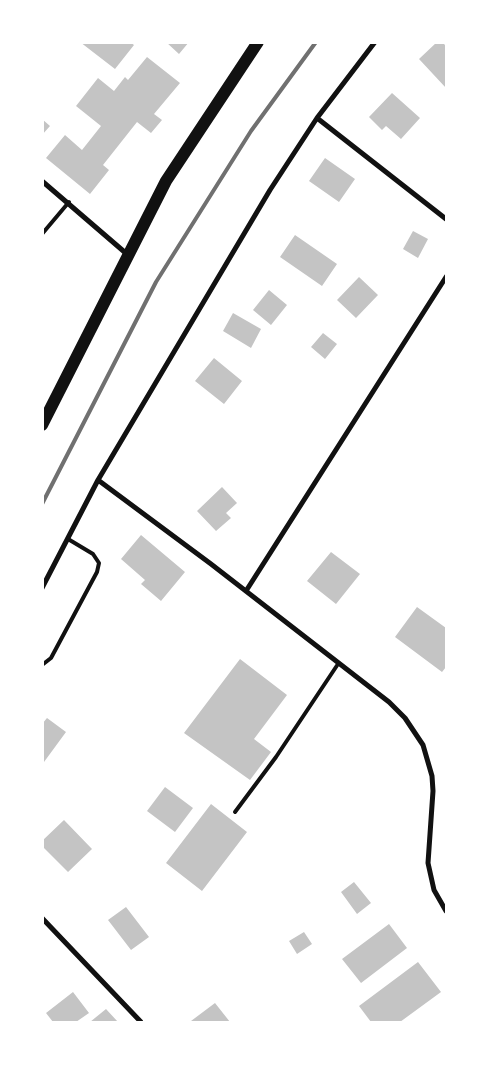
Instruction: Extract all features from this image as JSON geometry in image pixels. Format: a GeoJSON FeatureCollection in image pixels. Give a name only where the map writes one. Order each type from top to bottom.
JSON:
{"type":"FeatureCollection","features":[{"type":"Feature","properties":{"kind":"main road"},"geometry":{"type":"LineString","coordinates":[[42,425],[166,182],[258,42]]}},
{"type":"Feature","properties":{"kind":"street"},"geometry":{"type":"LineString","coordinates":[[42,588],[98,480],[255,215],[317,118],[375,42]]}},
{"type":"Feature","properties":{"kind":"street"},"geometry":{"type":"LineString","coordinates":[[317,118],[446,219]]}},
{"type":"Feature","properties":{"kind":"street"},"geometry":{"type":"LineString","coordinates":[[42,180],[128,255]]}},
{"type":"Feature","properties":{"kind":"street"},"geometry":{"type":"LineString","coordinates":[[246,591],[446,277]]}},
{"type":"Feature","properties":{"kind":"street"},"geometry":{"type":"LineString","coordinates":[[98,480],[246,591],[398,710],[411,726],[423,745],[433,791],[428,863],[434,890],[446,911]]}},
{"type":"Feature","properties":{"kind":"street"},"geometry":{"type":"LineString","coordinates":[[42,918],[141,1022]]}},
{"type":"Feature","properties":{"kind":"lane"},"geometry":{"type":"LineString","coordinates":[[42,234],[69,202]]}},
{"type":"Feature","properties":{"kind":"lane"},"geometry":{"type":"LineString","coordinates":[[42,665],[51,658],[98,572],[99,563],[92,554],[68,539]]}},
{"type":"Feature","properties":{"kind":"lane"},"geometry":{"type":"LineString","coordinates":[[235,812],[276,757],[338,664]]}},
{"type":"Feature","properties":{"kind":"building"},"geometry":{"type":"Polygon","coordinates":[[[80,42],[130,42],[134,45],[115,69],[80,42]]]}},
{"type":"Feature","properties":{"kind":"building"},"geometry":{"type":"Polygon","coordinates":[[[166,42],[189,42],[179,54],[166,42]]]}},
{"type":"Feature","properties":{"kind":"building"},"geometry":{"type":"Polygon","coordinates":[[[437,42],[443,42],[446,47],[446,88],[419,59],[437,42]]]}},
{"type":"Feature","properties":{"kind":"building"},"geometry":{"type":"Polygon","coordinates":[[[147,57],[180,83],[154,114],[162,120],[151,133],[137,122],[103,165],[109,170],[90,194],[46,158],[65,135],[82,150],[101,126],[76,106],[98,78],[114,91],[125,77],[128,80],[147,57]]]}},
{"type":"Feature","properties":{"kind":"building"},"geometry":{"type":"Polygon","coordinates":[[[392,93],[420,118],[401,139],[386,126],[382,130],[369,117],[392,93]]]}},
{"type":"Feature","properties":{"kind":"building"},"geometry":{"type":"Polygon","coordinates":[[[42,119],[50,126],[42,135],[42,119]]]}},
{"type":"Feature","properties":{"kind":"building"},"geometry":{"type":"Polygon","coordinates":[[[325,158],[355,179],[339,202],[309,181],[325,158]]]}},
{"type":"Feature","properties":{"kind":"building"},"geometry":{"type":"Polygon","coordinates":[[[413,231],[428,239],[418,258],[403,249],[413,231]]]}},
{"type":"Feature","properties":{"kind":"building"},"geometry":{"type":"Polygon","coordinates":[[[295,235],[337,264],[322,286],[280,257],[295,235]]]}},
{"type":"Feature","properties":{"kind":"building"},"geometry":{"type":"Polygon","coordinates":[[[359,277],[378,295],[356,318],[337,300],[359,277]]]}},
{"type":"Feature","properties":{"kind":"building"},"geometry":{"type":"Polygon","coordinates":[[[269,290],[287,305],[271,325],[253,310],[269,290]]]}},
{"type":"Feature","properties":{"kind":"building"},"geometry":{"type":"Polygon","coordinates":[[[233,313],[261,329],[251,348],[223,331],[233,313]]]}},
{"type":"Feature","properties":{"kind":"building"},"geometry":{"type":"Polygon","coordinates":[[[323,333],[337,344],[325,359],[311,347],[323,333]]]}},
{"type":"Feature","properties":{"kind":"building"},"geometry":{"type":"Polygon","coordinates":[[[214,358],[242,381],[224,404],[195,381],[214,358]]]}},
{"type":"Feature","properties":{"kind":"building"},"geometry":{"type":"Polygon","coordinates":[[[222,487],[237,503],[226,513],[231,518],[216,531],[197,511],[222,487]]]}},
{"type":"Feature","properties":{"kind":"building"},"geometry":{"type":"Polygon","coordinates":[[[141,535],[185,572],[161,601],[141,584],[145,580],[121,559],[141,535]]]}},
{"type":"Feature","properties":{"kind":"building"},"geometry":{"type":"Polygon","coordinates":[[[331,552],[360,574],[336,604],[307,581],[331,552]]]}},
{"type":"Feature","properties":{"kind":"building"},"geometry":{"type":"Polygon","coordinates":[[[417,607],[446,628],[446,667],[442,672],[395,637],[417,607]]]}},
{"type":"Feature","properties":{"kind":"building"},"geometry":{"type":"Polygon","coordinates":[[[240,659],[287,695],[254,739],[271,752],[250,780],[184,733],[240,659]]]}},
{"type":"Feature","properties":{"kind":"building"},"geometry":{"type":"Polygon","coordinates":[[[47,718],[66,732],[44,762],[42,724],[47,718]]]}},
{"type":"Feature","properties":{"kind":"building"},"geometry":{"type":"Polygon","coordinates":[[[165,787],[193,808],[175,832],[147,811],[165,787]]]}},
{"type":"Feature","properties":{"kind":"building"},"geometry":{"type":"Polygon","coordinates":[[[211,804],[247,832],[202,891],[166,863],[211,804]]]}},
{"type":"Feature","properties":{"kind":"building"},"geometry":{"type":"Polygon","coordinates":[[[64,820],[92,849],[68,872],[42,846],[42,841],[64,820]]]}},
{"type":"Feature","properties":{"kind":"building"},"geometry":{"type":"Polygon","coordinates":[[[354,882],[371,903],[357,914],[341,892],[354,882]]]}},
{"type":"Feature","properties":{"kind":"building"},"geometry":{"type":"Polygon","coordinates":[[[126,907],[149,937],[131,950],[108,920],[126,907]]]}},
{"type":"Feature","properties":{"kind":"building"},"geometry":{"type":"Polygon","coordinates":[[[389,924],[407,948],[361,983],[342,959],[389,924]]]}},
{"type":"Feature","properties":{"kind":"building"},"geometry":{"type":"Polygon","coordinates":[[[304,932],[312,944],[297,954],[289,941],[304,932]]]}},
{"type":"Feature","properties":{"kind":"building"},"geometry":{"type":"Polygon","coordinates":[[[418,962],[441,992],[400,1022],[371,1022],[359,1006],[418,962]]]}},
{"type":"Feature","properties":{"kind":"building"},"geometry":{"type":"Polygon","coordinates":[[[73,992],[89,1013],[76,1022],[53,1022],[46,1013],[73,992]]]}},
{"type":"Feature","properties":{"kind":"building"},"geometry":{"type":"Polygon","coordinates":[[[215,1003],[230,1022],[191,1021],[215,1003]]]}},
{"type":"Feature","properties":{"kind":"building"},"geometry":{"type":"Polygon","coordinates":[[[106,1009],[118,1022],[90,1022],[106,1009]]]}},
{"type":"Feature","properties":{"kind":"railway"},"geometry":{"type":"LineString","coordinates":[[42,504],[156,282],[251,131],[316,42]]}}]}
